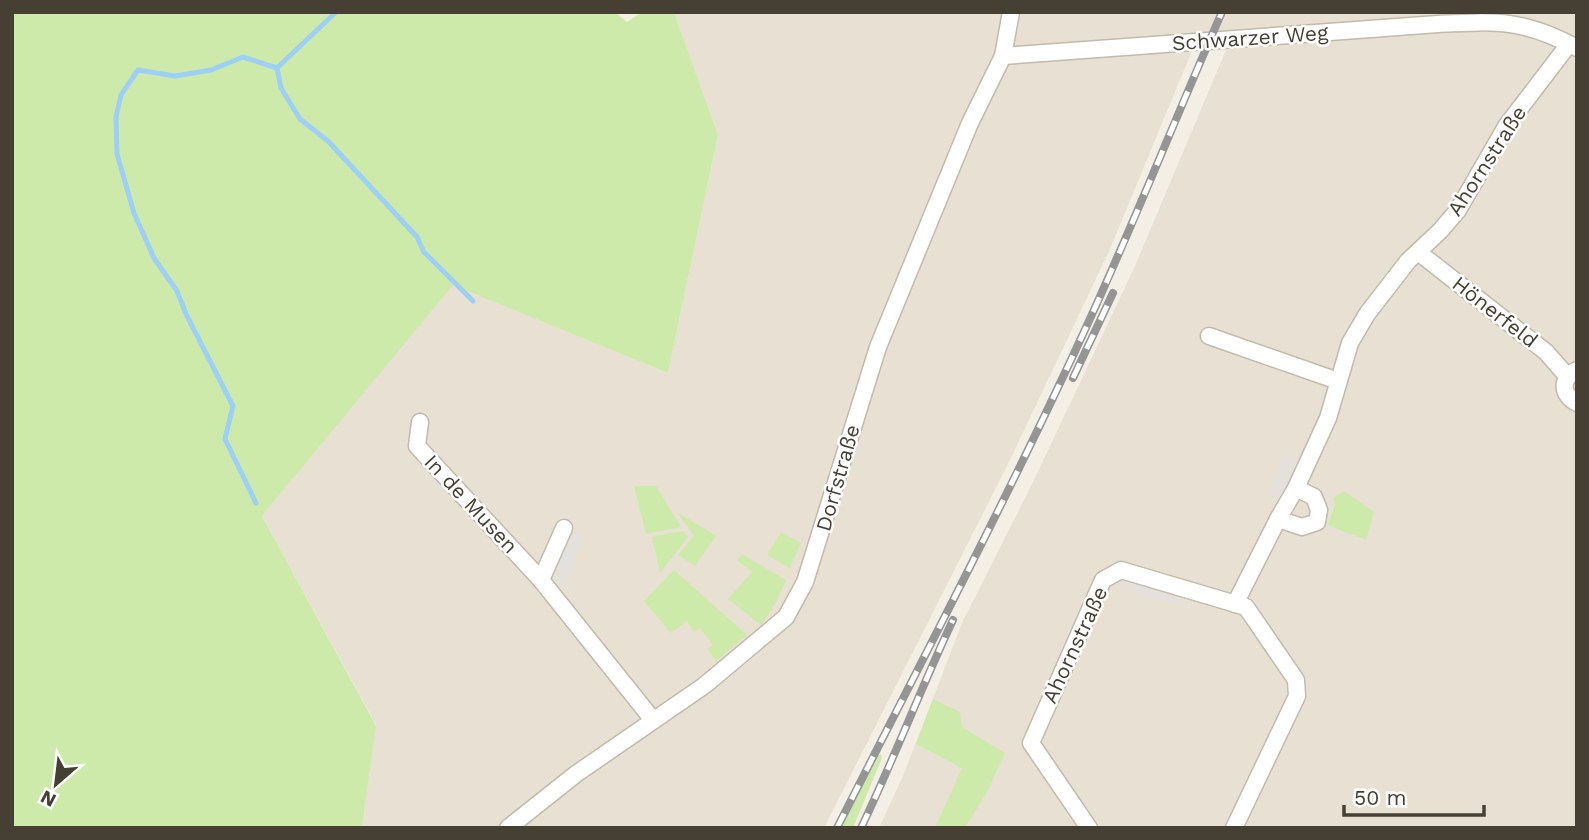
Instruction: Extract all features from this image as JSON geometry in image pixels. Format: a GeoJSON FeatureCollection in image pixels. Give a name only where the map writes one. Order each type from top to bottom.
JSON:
{"type":"FeatureCollection","features":[{"type":"Feature","properties":{"kind":"street","name":"Dorfstraße"},"geometry":{"type":"LineString","coordinates":[[508,828],[576,774],[705,685],[786,617],[801,592],[826,523],[855,420],[891,313],[970,123],[1003,56],[1011,12]]}},
{"type":"Feature","properties":{"kind":"street","name":"Schwarzer Weg"},"geometry":{"type":"LineString","coordinates":[[1003,56],[1458,22],[1501,22],[1537,29],[1573,46]]}},
{"type":"Feature","properties":{"kind":"street","name":"Ahornstraße"},"geometry":{"type":"LineString","coordinates":[[1235,604],[1296,488],[1328,418],[1350,343],[1367,314],[1408,261],[1458,210],[1507,125],[1573,46]]}},
{"type":"Feature","properties":{"kind":"street","name":"Hönerfeld"},"geometry":{"type":"LineString","coordinates":[[1418,252],[1572,373],[1564,387],[1565,393],[1577,403]]}},
{"type":"Feature","properties":{"kind":"street"},"geometry":{"type":"LineString","coordinates":[[1209,336],[1338,381]]}},
{"type":"Feature","properties":{"kind":"street","name":"In de Musen"},"geometry":{"type":"LineString","coordinates":[[420,422],[418,446],[541,580],[653,720]]}},
{"type":"Feature","properties":{"kind":"street"},"geometry":{"type":"LineString","coordinates":[[1278,519],[1302,527],[1317,522],[1319,510],[1314,497],[1296,488]]}},
{"type":"Feature","properties":{"kind":"street"},"geometry":{"type":"LineString","coordinates":[[541,580],[564,528]]}},
{"type":"Feature","properties":{"kind":"street","name":"Ahornstraße"},"geometry":{"type":"LineString","coordinates":[[1089,828],[1031,743],[1103,580],[1121,570],[1245,607],[1296,680],[1297,696],[1234,828]]}},
{"type":"Feature","properties":{"kind":"shaded area"},"geometry":{"type":"Polygon","coordinates":[[[674,12],[1577,12],[1577,828],[879,828],[903,776],[962,623],[1034,480],[1135,266],[1226,50],[1192,51],[1110,249],[1067,340],[1007,466],[824,828],[362,828],[376,725],[262,516],[453,284],[668,373],[718,135],[674,12]]]}},
{"type":"Feature","properties":{"kind":"shaded area"},"geometry":{"type":"Polygon","coordinates":[[[1283,455],[1297,460],[1283,499],[1270,494],[1283,455]]]}},
{"type":"Feature","properties":{"kind":"shaded area"},"geometry":{"type":"Polygon","coordinates":[[[571,529],[584,534],[566,586],[553,581],[571,529]]]}},
{"type":"Feature","properties":{"kind":"shaded area"},"geometry":{"type":"Polygon","coordinates":[[[1137,580],[1190,596],[1175,605],[1116,588],[1137,580]]]}},
{"type":"Feature","properties":{"kind":"green space"},"geometry":{"type":"Polygon","coordinates":[[[12,12],[615,12],[627,22],[642,12],[674,12],[718,135],[668,373],[453,285],[262,516],[376,726],[362,828],[12,828],[12,12]]]}},
{"type":"Feature","properties":{"kind":"green space"},"geometry":{"type":"Polygon","coordinates":[[[634,486],[656,486],[681,527],[646,534],[634,486]]]}},
{"type":"Feature","properties":{"kind":"green space"},"geometry":{"type":"Polygon","coordinates":[[[1344,491],[1374,512],[1366,540],[1328,525],[1335,504],[1333,498],[1344,491]]]}},
{"type":"Feature","properties":{"kind":"green space"},"geometry":{"type":"Polygon","coordinates":[[[677,512],[716,536],[695,566],[678,555],[694,536],[677,512]]]}},
{"type":"Feature","properties":{"kind":"green space"},"geometry":{"type":"Polygon","coordinates":[[[683,531],[688,537],[660,573],[652,537],[683,531]]]}},
{"type":"Feature","properties":{"kind":"green space"},"geometry":{"type":"Polygon","coordinates":[[[781,532],[801,543],[790,568],[767,555],[781,532]]]}},
{"type":"Feature","properties":{"kind":"green space"},"geometry":{"type":"Polygon","coordinates":[[[742,554],[786,580],[777,601],[761,625],[728,599],[752,572],[737,560],[742,554]]]}},
{"type":"Feature","properties":{"kind":"green space"},"geometry":{"type":"Polygon","coordinates":[[[674,570],[747,635],[716,661],[707,649],[713,645],[700,628],[694,632],[687,621],[671,633],[644,601],[674,570]]]}},
{"type":"Feature","properties":{"kind":"green space"},"geometry":{"type":"Polygon","coordinates":[[[933,699],[960,712],[962,727],[1005,753],[987,792],[965,828],[935,828],[962,768],[916,744],[933,699]]]}},
{"type":"Feature","properties":{"kind":"green space"},"geometry":{"type":"Polygon","coordinates":[[[881,754],[882,758],[853,828],[840,828],[877,756],[881,754]]]}},
{"type":"Feature","properties":{"kind":"waterway"},"geometry":{"type":"LineString","coordinates":[[256,503],[225,439],[233,406],[177,291],[154,258],[134,213],[117,154],[116,117],[121,95],[138,70],[175,76],[211,70],[243,57],[277,68],[336,12]]}},
{"type":"Feature","properties":{"kind":"waterway"},"geometry":{"type":"LineString","coordinates":[[277,68],[281,88],[300,119],[328,141],[417,237],[424,252],[473,301]]}},
{"type":"Feature","properties":{"kind":"railway"},"geometry":{"type":"LineString","coordinates":[[837,828],[1054,396],[1119,254],[1222,12]]}},
{"type":"Feature","properties":{"kind":"railway"},"geometry":{"type":"LineString","coordinates":[[1073,378],[1113,293]]}},
{"type":"Feature","properties":{"kind":"railway"},"geometry":{"type":"LineString","coordinates":[[861,828],[953,620]]}}]}
